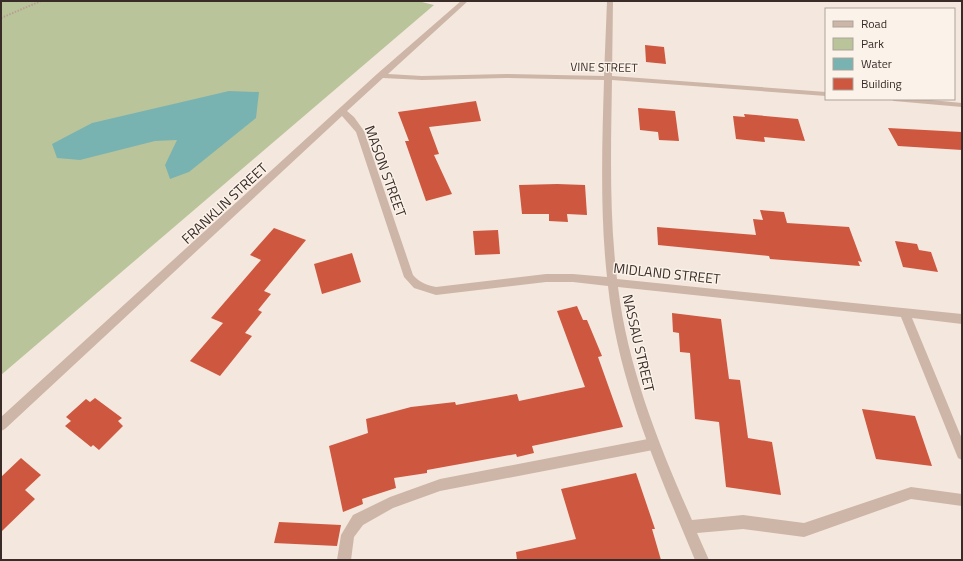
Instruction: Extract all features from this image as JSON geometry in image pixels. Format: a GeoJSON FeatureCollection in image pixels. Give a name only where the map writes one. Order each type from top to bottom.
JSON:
{"type":"FeatureCollection","features":[{"type":"Feature","properties":{"kind":"street","name":"FRANKLIN STREET"},"geometry":{"type":"LineString","coordinates":[[1,426],[343,112],[380,76],[465,1]]}},
{"type":"Feature","properties":{"kind":"street","name":"NASSAU STREET"},"geometry":{"type":"LineString","coordinates":[[610,1],[608,168],[611,281],[616,315],[631,377],[653,444],[702,560]]}},
{"type":"Feature","properties":{"kind":"street","name":"VINE STREET"},"geometry":{"type":"LineString","coordinates":[[380,76],[429,79],[490,76],[594,79],[609,78],[825,94]]}},
{"type":"Feature","properties":{"kind":"street"},"geometry":{"type":"LineString","coordinates":[[908,100],[962,104]]}},
{"type":"Feature","properties":{"kind":"street","name":"MASON STREET"},"geometry":{"type":"LineString","coordinates":[[343,112],[351,119],[360,131],[398,243]]}},
{"type":"Feature","properties":{"kind":"street","name":"MIDLAND STREET"},"geometry":{"type":"LineString","coordinates":[[398,243],[412,282],[423,288],[436,292],[546,278],[611,281],[962,319]]}},
{"type":"Feature","properties":{"kind":"street"},"geometry":{"type":"LineString","coordinates":[[905,313],[962,454]]}},
{"type":"Feature","properties":{"kind":"street"},"geometry":{"type":"LineString","coordinates":[[344,560],[348,535],[358,520],[390,503],[440,485],[653,444]]}},
{"type":"Feature","properties":{"kind":"street"},"geometry":{"type":"LineString","coordinates":[[688,526],[743,522],[804,530],[911,492],[962,500]]}},
{"type":"Feature","properties":{"kind":"path"},"geometry":{"type":"LineString","coordinates":[[1,18],[42,1]]}},
{"type":"Feature","properties":{"kind":"green space"},"geometry":{"type":"Polygon","coordinates":[[[1,1],[418,1],[434,5],[1,375],[1,1]]]}},
{"type":"Feature","properties":{"kind":"water"},"geometry":{"type":"Polygon","coordinates":[[[229,91],[259,92],[256,118],[189,172],[170,179],[165,165],[177,140],[155,141],[80,160],[57,158],[52,144],[92,123],[229,91]]]}},
{"type":"Feature","properties":{"kind":"building"},"geometry":{"type":"Polygon","coordinates":[[[645,45],[664,47],[666,64],[646,62],[645,45]]]}},
{"type":"Feature","properties":{"kind":"building"},"geometry":{"type":"Polygon","coordinates":[[[476,101],[481,121],[429,127],[439,154],[434,155],[452,194],[426,201],[405,141],[409,141],[398,112],[476,101]]]}},
{"type":"Feature","properties":{"kind":"building"},"geometry":{"type":"Polygon","coordinates":[[[638,108],[675,111],[679,141],[659,140],[658,132],[640,130],[638,108]]]}},
{"type":"Feature","properties":{"kind":"building"},"geometry":{"type":"Polygon","coordinates":[[[744,114],[798,119],[805,141],[764,137],[765,142],[736,139],[733,116],[745,117],[744,114]]]}},
{"type":"Feature","properties":{"kind":"building"},"geometry":{"type":"Polygon","coordinates":[[[888,128],[962,132],[962,150],[898,146],[888,128]]]}},
{"type":"Feature","properties":{"kind":"building"},"geometry":{"type":"Polygon","coordinates":[[[519,185],[585,185],[587,215],[567,214],[568,222],[549,221],[549,214],[522,214],[519,185]]]}},
{"type":"Feature","properties":{"kind":"building"},"geometry":{"type":"Polygon","coordinates":[[[760,210],[784,212],[787,223],[849,227],[862,262],[858,261],[860,266],[770,259],[769,256],[658,245],[657,227],[756,235],[753,219],[763,220],[760,210]]]}},
{"type":"Feature","properties":{"kind":"building"},"geometry":{"type":"Polygon","coordinates":[[[274,228],[306,240],[264,291],[271,294],[258,310],[262,312],[245,333],[252,336],[220,376],[190,361],[223,323],[211,318],[261,260],[250,255],[274,228]]]}},
{"type":"Feature","properties":{"kind":"building"},"geometry":{"type":"Polygon","coordinates":[[[498,230],[500,254],[475,255],[473,231],[498,230]]]}},
{"type":"Feature","properties":{"kind":"building"},"geometry":{"type":"Polygon","coordinates":[[[895,241],[917,244],[919,250],[931,252],[938,272],[903,267],[895,241]]]}},
{"type":"Feature","properties":{"kind":"building"},"geometry":{"type":"Polygon","coordinates":[[[352,253],[361,282],[322,294],[314,264],[352,253]]]}},
{"type":"Feature","properties":{"kind":"building"},"geometry":{"type":"Polygon","coordinates":[[[577,306],[583,320],[587,320],[602,356],[598,357],[623,427],[532,446],[534,453],[517,457],[516,454],[427,470],[427,473],[394,478],[396,488],[362,499],[363,504],[343,512],[329,446],[368,433],[366,419],[411,407],[455,402],[456,405],[517,394],[519,401],[585,387],[557,311],[577,306]]]}},
{"type":"Feature","properties":{"kind":"building"},"geometry":{"type":"Polygon","coordinates":[[[672,313],[721,319],[729,379],[740,380],[748,438],[772,442],[781,495],[726,487],[719,422],[695,419],[690,353],[680,352],[679,333],[673,332],[672,313]]]}},
{"type":"Feature","properties":{"kind":"building"},"geometry":{"type":"Polygon","coordinates":[[[95,398],[122,418],[118,421],[123,426],[99,450],[93,445],[91,447],[65,426],[71,421],[66,417],[86,399],[90,402],[95,398]]]}},
{"type":"Feature","properties":{"kind":"building"},"geometry":{"type":"Polygon","coordinates":[[[862,409],[915,416],[932,466],[876,459],[862,409]]]}},
{"type":"Feature","properties":{"kind":"building"},"geometry":{"type":"Polygon","coordinates":[[[21,458],[41,475],[25,490],[35,499],[1,532],[1,477],[21,458]]]}},
{"type":"Feature","properties":{"kind":"building"},"geometry":{"type":"Polygon","coordinates":[[[636,473],[655,529],[652,529],[661,560],[517,560],[516,552],[576,539],[561,489],[636,473]]]}},
{"type":"Feature","properties":{"kind":"building"},"geometry":{"type":"Polygon","coordinates":[[[279,522],[341,525],[337,546],[274,543],[279,522]]]}}]}
